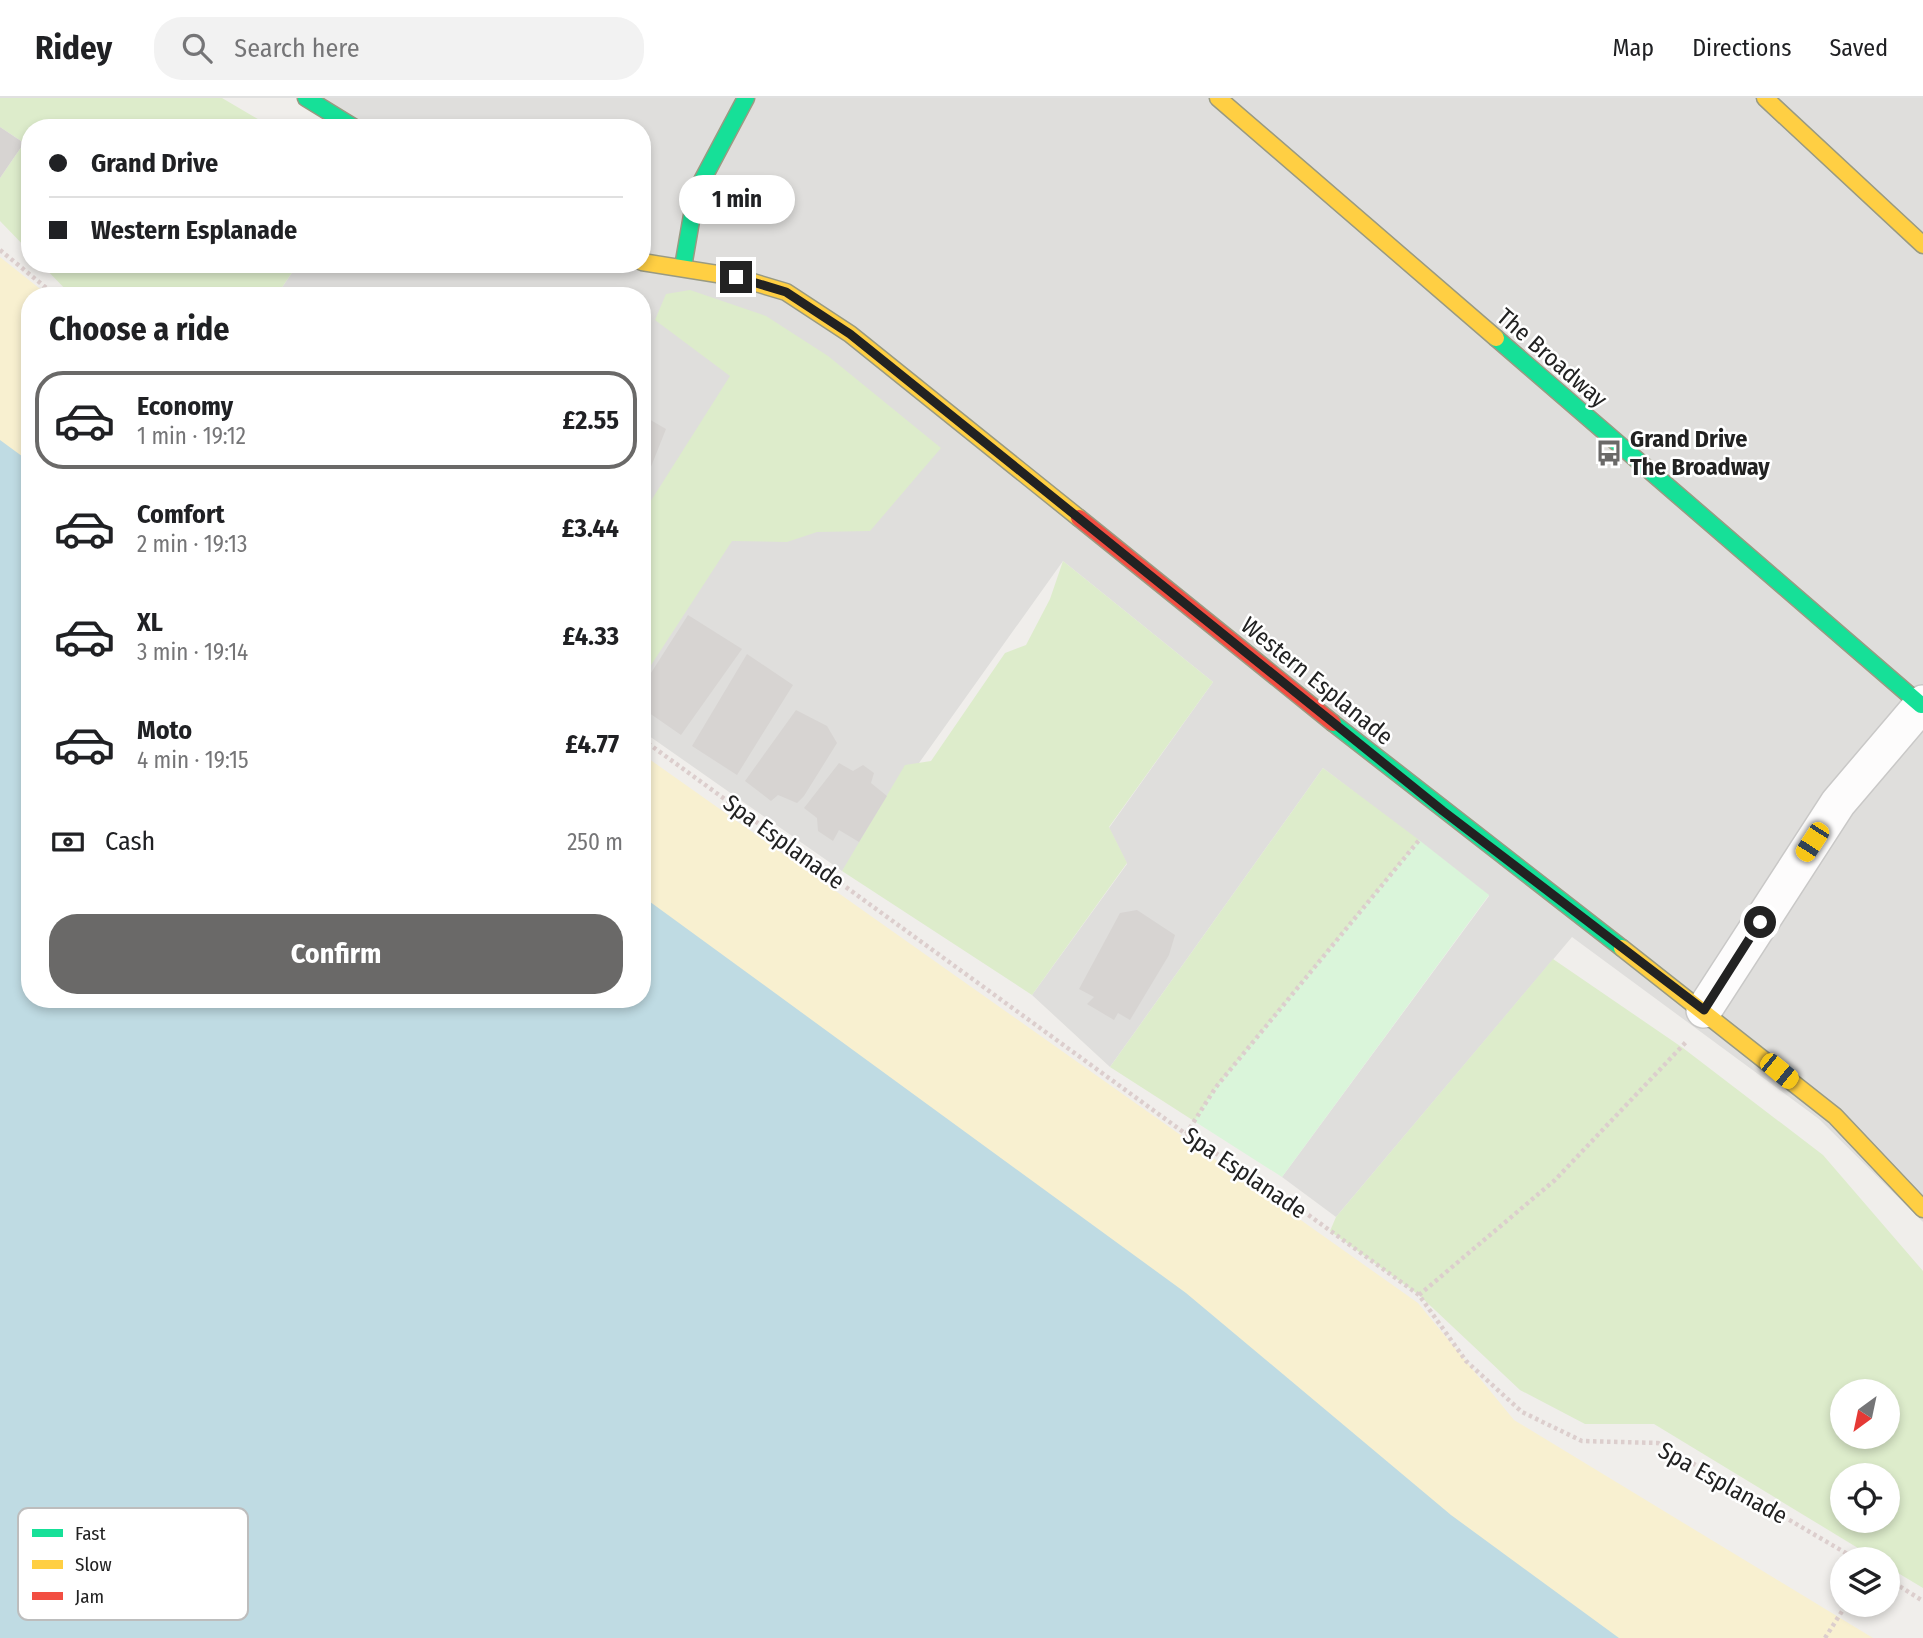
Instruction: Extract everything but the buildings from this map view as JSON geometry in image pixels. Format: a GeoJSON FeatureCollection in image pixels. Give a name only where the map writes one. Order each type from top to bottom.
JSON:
{"type":"FeatureCollection","features":[{"type":"Feature","properties":{"kind":"street"},"geometry":{"type":"LineString","coordinates":[[306,98],[340,119]]}},
{"type":"Feature","properties":{"kind":"street"},"geometry":{"type":"LineString","coordinates":[[683,267],[696,192],[746,98]]}},
{"type":"Feature","properties":{"kind":"street","name":"The Broadway"},"geometry":{"type":"LineString","coordinates":[[1219,98],[1922,704]]}},
{"type":"Feature","properties":{"kind":"street"},"geometry":{"type":"LineString","coordinates":[[1765,98],[1923,245]]}},
{"type":"Feature","properties":{"kind":"street","name":"Western Esplanade"},"geometry":{"type":"LineString","coordinates":[[651,263],[736,277],[786,292],[850,334],[1443,811],[1704,1010],[1835,1116],[1923,1209]]}},
{"type":"Feature","properties":{"kind":"street"},"geometry":{"type":"LineString","coordinates":[[1704,1010],[1838,803],[1922,704]]}},
{"type":"Feature","properties":{"kind":"path"},"geometry":{"type":"LineString","coordinates":[[0,250],[21,268]]}},
{"type":"Feature","properties":{"kind":"path"},"geometry":{"type":"LineString","coordinates":[[28,273],[44,287]]}},
{"type":"Feature","properties":{"kind":"path","name":"Spa Esplanade"},"geometry":{"type":"LineString","coordinates":[[651,747],[1186,1134],[1285,1198],[1419,1294],[1466,1362],[1522,1412],[1582,1441],[1658,1443],[1836,1547]]}},
{"type":"Feature","properties":{"kind":"path"},"geometry":{"type":"LineString","coordinates":[[1186,1134],[1216,1087],[1443,811]]}},
{"type":"Feature","properties":{"kind":"path"},"geometry":{"type":"LineString","coordinates":[[1419,1294],[1555,1180],[1683,1048],[1704,1010]]}},
{"type":"Feature","properties":{"kind":"path"},"geometry":{"type":"LineString","coordinates":[[1900,1587],[1923,1601]]}},
{"type":"Feature","properties":{"kind":"path"},"geometry":{"type":"LineString","coordinates":[[1825,1638],[1838,1617]]}},
{"type":"Feature","properties":{"kind":"shaded area"},"geometry":{"type":"Polygon","coordinates":[[[319,98],[1923,98],[1923,1222],[1819,1119],[1572,937],[1336,1217],[1282,1177],[1489,896],[1323,768],[1110,1067],[1032,995],[1127,864],[1109,828],[1213,682],[1063,561],[842,871],[651,737],[651,287],[282,287],[292,273],[651,273],[651,119],[354,119],[319,98]]]}},
{"type":"Feature","properties":{"kind":"green space"},"geometry":{"type":"Polygon","coordinates":[[[0,98],[222,98],[258,119],[21,119],[21,141],[0,127],[0,98]]]}},
{"type":"Feature","properties":{"kind":"green space"},"geometry":{"type":"Polygon","coordinates":[[[21,147],[21,243],[0,221],[0,178],[21,147]]]}},
{"type":"Feature","properties":{"kind":"green space"},"geometry":{"type":"Polygon","coordinates":[[[50,273],[292,273],[282,287],[63,287],[50,273]]]}},
{"type":"Feature","properties":{"kind":"green space"},"geometry":{"type":"Polygon","coordinates":[[[690,290],[766,316],[828,356],[941,448],[870,531],[817,532],[787,542],[732,541],[651,665],[651,501],[730,376],[655,320],[666,294],[690,290]]]}},
{"type":"Feature","properties":{"kind":"green space"},"geometry":{"type":"Polygon","coordinates":[[[1063,561],[1213,682],[1109,827],[1127,863],[1032,995],[842,871],[905,765],[931,761],[1005,653],[1026,645],[1050,599],[1063,561]]]}},
{"type":"Feature","properties":{"kind":"green space"},"geometry":{"type":"Polygon","coordinates":[[[1323,768],[1419,840],[1194,1121],[1110,1067],[1323,768]]]}},
{"type":"Feature","properties":{"kind":"green space"},"geometry":{"type":"Polygon","coordinates":[[[1419,840],[1489,895],[1282,1177],[1194,1121],[1216,1087],[1419,840]]]}},
{"type":"Feature","properties":{"kind":"green space"},"geometry":{"type":"Polygon","coordinates":[[[1553,959],[1683,1048],[1823,1155],[1923,1271],[1923,1588],[1900,1574],[1900,1547],[1856,1547],[1833,1533],[1900,1533],[1900,1463],[1830,1463],[1830,1531],[1654,1424],[1585,1424],[1520,1390],[1419,1295],[1330,1231],[1336,1217],[1553,959]]]}},
{"type":"Feature","properties":{"kind":"sand"},"geometry":{"type":"Polygon","coordinates":[[[0,257],[38,287],[21,287],[21,562],[0,547],[0,257]]]}},
{"type":"Feature","properties":{"kind":"sand"},"geometry":{"type":"Polygon","coordinates":[[[651,760],[1418,1303],[1514,1420],[1830,1612],[1830,1617],[1838,1617],[1873,1638],[1449,1638],[651,1006],[651,760]]]}},
{"type":"Feature","properties":{"kind":"water"},"geometry":{"type":"Polygon","coordinates":[[[0,440],[21,455],[21,1008],[651,1008],[651,903],[1186,1293],[1451,1515],[1619,1638],[0,1638],[0,440]]]}},
{"type":"Feature","properties":{"kind":"traffic: fast"},"geometry":{"type":"LineString","coordinates":[[306,98],[340,119]]}},
{"type":"Feature","properties":{"kind":"traffic: fast"},"geometry":{"type":"LineString","coordinates":[[683,267],[696,192],[746,98]]}},
{"type":"Feature","properties":{"kind":"traffic: fast"},"geometry":{"type":"LineString","coordinates":[[1496,338],[1921,705]]}},
{"type":"Feature","properties":{"kind":"traffic: fast"},"geometry":{"type":"LineString","coordinates":[[1333,723],[1622,948]]}},
{"type":"Feature","properties":{"kind":"traffic: slow"},"geometry":{"type":"LineString","coordinates":[[1218,98],[1496,338]]}},
{"type":"Feature","properties":{"kind":"traffic: slow"},"geometry":{"type":"LineString","coordinates":[[1765,98],[1923,245]]}},
{"type":"Feature","properties":{"kind":"traffic: slow"},"geometry":{"type":"LineString","coordinates":[[651,263],[736,277],[786,292],[850,334],[1079,518]]}},
{"type":"Feature","properties":{"kind":"traffic: slow"},"geometry":{"type":"LineString","coordinates":[[1622,948],[1835,1116],[1923,1209]]}},
{"type":"Feature","properties":{"kind":"traffic: jam"},"geometry":{"type":"LineString","coordinates":[[1079,518],[1333,723]]}},
{"type":"Feature","properties":{"kind":"place","name":"Grand Drive The Broadway"},"geometry":{"type":"Point","coordinates":[1609,453]}},
{"type":"Feature","properties":{"kind":"route"},"geometry":{"type":"LineString","coordinates":[[736,277],[786,292],[850,334],[1443,811],[1704,1010],[1760,922]]}}]}
